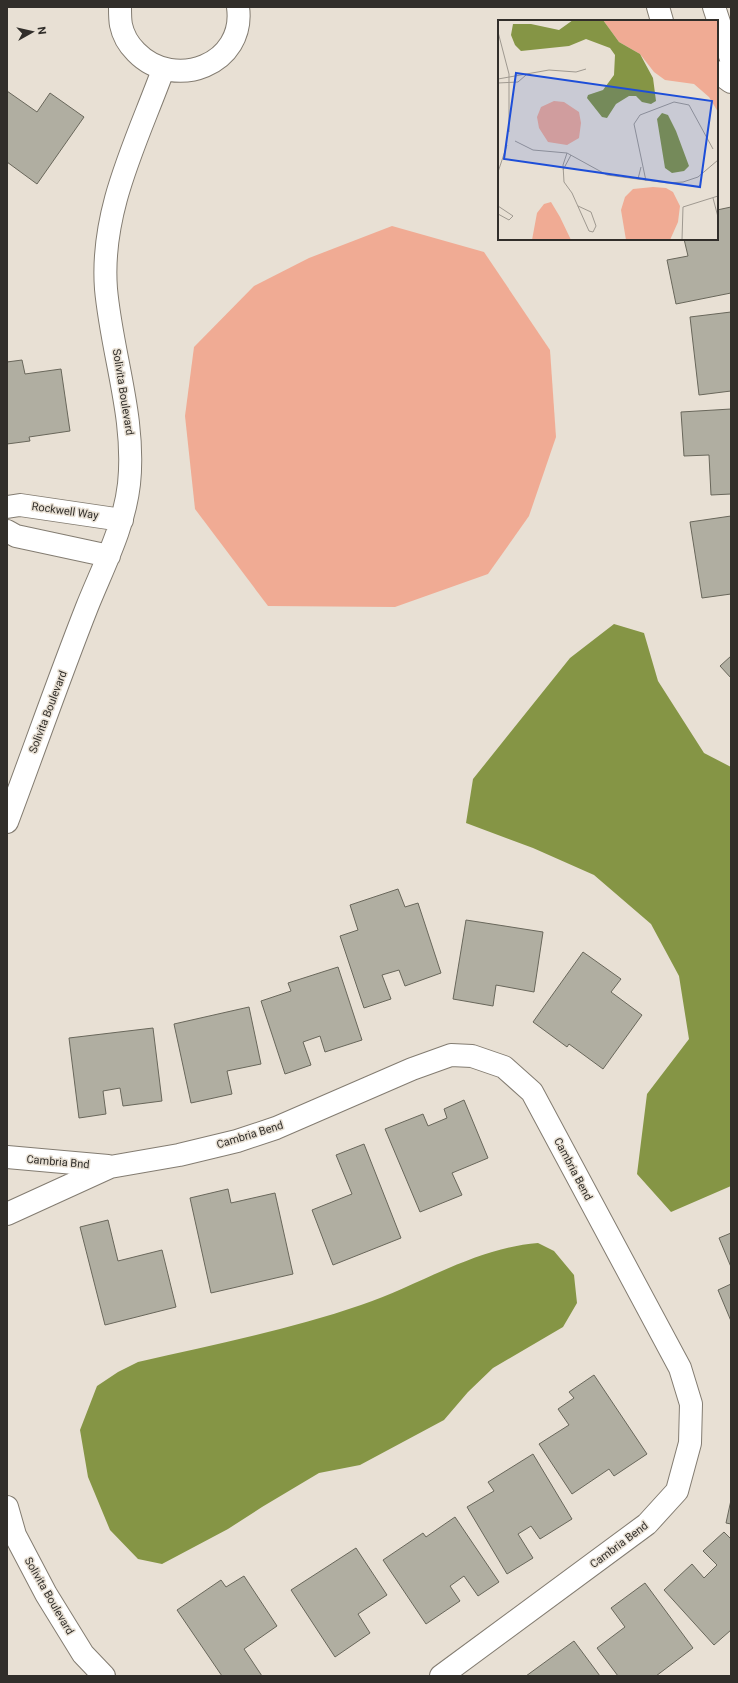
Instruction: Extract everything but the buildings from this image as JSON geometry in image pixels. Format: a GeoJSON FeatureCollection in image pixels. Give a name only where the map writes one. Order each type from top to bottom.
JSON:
{"type":"FeatureCollection","features":[{"type":"Feature","properties":{"kind":"street"},"geometry":{"type":"LineString","coordinates":[[120,7],[121,26],[130,46],[144,61],[163,70],[185,72],[206,66],[222,54],[234,36],[239,16],[244,8]]}},
{"type":"Feature","properties":{"kind":"street"},"geometry":{"type":"LineString","coordinates":[[658,7],[662,20]]}},
{"type":"Feature","properties":{"kind":"street"},"geometry":{"type":"LineString","coordinates":[[714,7],[731,59]]}},
{"type":"Feature","properties":{"kind":"street","name":"Solivita Boulevard"},"geometry":{"type":"LineString","coordinates":[[7,822],[87,607],[110,556],[122,520],[129,484],[131,434],[106,288],[108,229],[122,174],[163,70]]}},
{"type":"Feature","properties":{"kind":"street"},"geometry":{"type":"LineString","coordinates":[[718,73],[731,82]]}},
{"type":"Feature","properties":{"kind":"street","name":"Rockwell Way"},"geometry":{"type":"LineString","coordinates":[[7,507],[20,504],[122,520]]}},
{"type":"Feature","properties":{"kind":"street"},"geometry":{"type":"LineString","coordinates":[[7,531],[16,536],[110,556]]}},
{"type":"Feature","properties":{"kind":"street","name":"Cambria Bend"},"geometry":{"type":"LineString","coordinates":[[7,1214],[110,1167],[179,1155],[237,1141],[276,1128],[412,1069],[451,1055],[472,1056],[504,1067],[532,1092],[680,1368],[691,1404],[690,1443],[677,1491],[647,1524],[441,1676]]}},
{"type":"Feature","properties":{"kind":"street","name":"Cambria Bnd"},"geometry":{"type":"LineString","coordinates":[[7,1157],[110,1167]]}},
{"type":"Feature","properties":{"kind":"street","name":"Solivita Boulevard"},"geometry":{"type":"LineString","coordinates":[[7,1507],[14,1534],[46,1594],[83,1654],[104,1676]]}},
{"type":"Feature","properties":{"kind":"shaded area"},"geometry":{"type":"Polygon","coordinates":[[[392,226],[484,252],[550,350],[556,437],[529,516],[488,574],[395,607],[268,606],[195,509],[185,416],[194,347],[254,286],[309,258],[392,226]]]}},
{"type":"Feature","properties":{"kind":"shaded area"},"geometry":{"type":"Polygon","coordinates":[[[614,624],[644,633],[658,681],[704,753],[731,767],[731,1186],[671,1212],[637,1174],[647,1094],[689,1039],[679,976],[651,924],[594,875],[533,848],[466,823],[473,779],[570,658],[614,624]]]}},
{"type":"Feature","properties":{"kind":"shaded area"},"geometry":{"type":"Polygon","coordinates":[[[538,1243],[554,1251],[574,1275],[577,1303],[563,1327],[493,1368],[468,1392],[444,1420],[360,1465],[319,1473],[228,1529],[162,1564],[138,1559],[110,1530],[88,1477],[80,1430],[97,1386],[118,1372],[138,1362],[250,1336],[334,1314],[383,1297],[448,1268],[492,1252],[515,1246],[538,1243]]]}}]}
